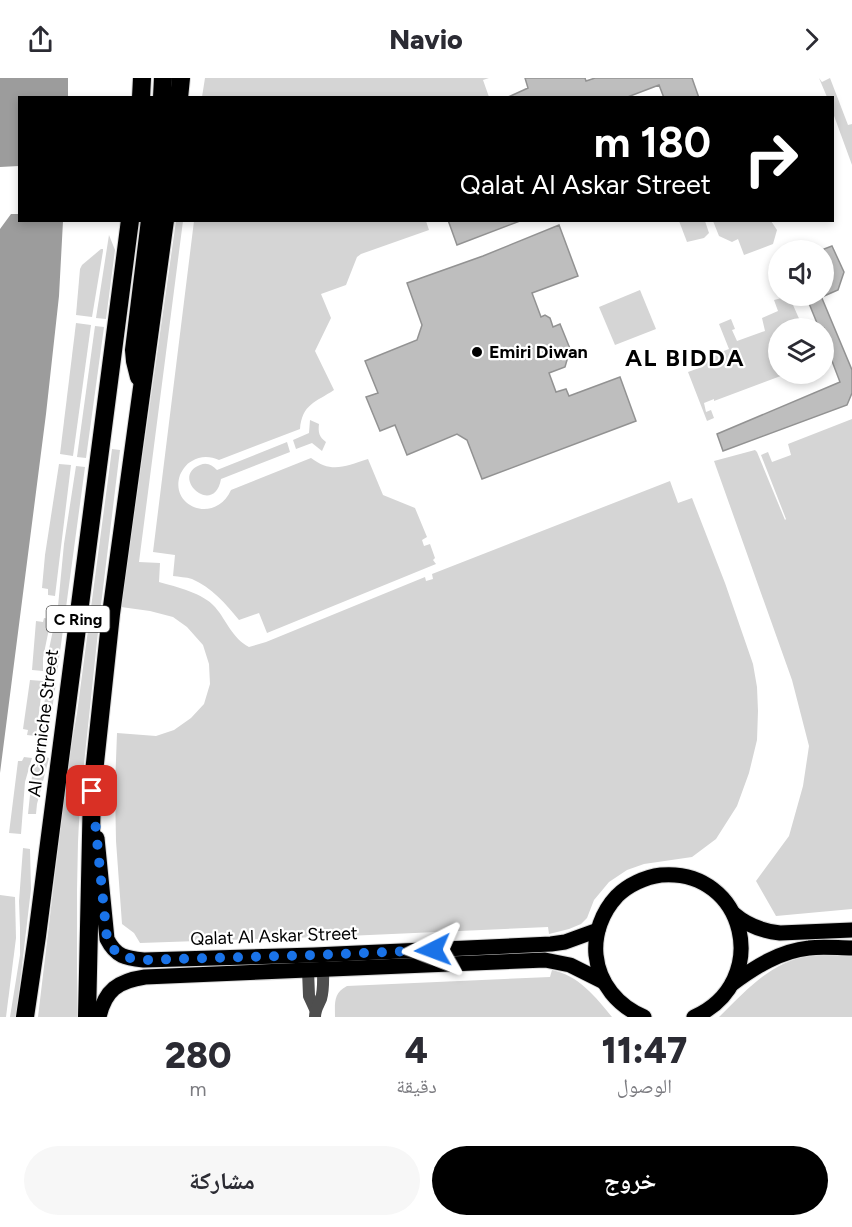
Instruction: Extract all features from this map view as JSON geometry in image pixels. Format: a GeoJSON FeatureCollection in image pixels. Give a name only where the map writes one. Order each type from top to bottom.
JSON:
{"type":"FeatureCollection","features":[{"type":"Feature","properties":{"kind":"highway"},"geometry":{"type":"LineString","coordinates":[[141,96],[142,78]]}},
{"type":"Feature","properties":{"kind":"highway"},"geometry":{"type":"LineString","coordinates":[[162,96],[163,78]]}},
{"type":"Feature","properties":{"kind":"highway"},"geometry":{"type":"LineString","coordinates":[[179,96],[181,78]]}},
{"type":"Feature","properties":{"kind":"highway","name":"Al Corniche Street"},"geometry":{"type":"LineString","coordinates":[[25,1017],[130,222]]}},
{"type":"Feature","properties":{"kind":"highway"},"geometry":{"type":"LineString","coordinates":[[142,388],[134,350],[150,222]]}},
{"type":"Feature","properties":{"kind":"highway","name":"C Ring"},"geometry":{"type":"LineString","coordinates":[[87,1017],[92,791],[111,614],[165,222]]}},
{"type":"Feature","properties":{"kind":"main road","name":"Qalat Al Askar Street"},"geometry":{"type":"LineString","coordinates":[[92,791],[107,939],[115,952],[129,959],[315,966],[545,960],[570,965],[604,982]]}},
{"type":"Feature","properties":{"kind":"main road"},"geometry":{"type":"LineString","coordinates":[[644,1017],[630,1013],[614,997],[604,982],[596,957],[598,930],[606,910],[619,894],[637,882],[658,875],[679,876],[701,882],[719,896],[733,914],[749,925],[769,932],[852,930]]}},
{"type":"Feature","properties":{"kind":"main road"},"geometry":{"type":"LineString","coordinates":[[694,1017],[720,1001],[732,984],[740,965],[740,934],[733,914]]}},
{"type":"Feature","properties":{"kind":"main road","name":"Qalat Al Askar Street"},"geometry":{"type":"LineString","coordinates":[[99,1017],[107,996],[119,984],[134,978],[315,966],[551,944],[565,942],[598,930]]}},
{"type":"Feature","properties":{"kind":"main road"},"geometry":{"type":"LineString","coordinates":[[732,984],[753,969],[787,953],[808,948],[852,948]]}},
{"type":"Feature","properties":{"kind":"street"},"geometry":{"type":"LineString","coordinates":[[315,966],[309,996],[315,1013]]}},
{"type":"Feature","properties":{"kind":"shaded area"},"geometry":{"type":"Polygon","coordinates":[[[0,78],[68,78],[68,96],[18,96],[18,166],[0,167],[0,78]]]}},
{"type":"Feature","properties":{"kind":"shaded area"},"geometry":{"type":"Polygon","coordinates":[[[205,78],[489,78],[483,80],[489,96],[202,96],[205,78]]]}},
{"type":"Feature","properties":{"kind":"shaded area"},"geometry":{"type":"Polygon","coordinates":[[[819,78],[822,82],[830,78],[848,125],[852,124],[852,165],[834,116],[834,96],[827,96],[819,78]]]}},
{"type":"Feature","properties":{"kind":"shaded area"},"geometry":{"type":"Polygon","coordinates":[[[11,214],[18,214],[18,222],[63,222],[59,296],[46,414],[0,773],[0,229],[11,214]]]}},
{"type":"Feature","properties":{"kind":"shaded area"},"geometry":{"type":"Polygon","coordinates":[[[176,222],[183,222],[139,562],[160,563],[159,582],[189,591],[210,602],[234,634],[249,647],[425,577],[426,581],[433,579],[432,574],[670,481],[678,503],[692,498],[753,664],[757,687],[757,740],[749,773],[737,806],[716,839],[692,857],[644,864],[627,870],[609,882],[594,900],[587,918],[581,924],[569,929],[549,934],[548,927],[140,943],[134,933],[122,924],[116,841],[117,733],[156,736],[174,730],[191,718],[204,704],[210,684],[209,664],[203,645],[187,627],[173,617],[121,607],[176,222]]]}},
{"type":"Feature","properties":{"kind":"shaded area"},"geometry":{"type":"Polygon","coordinates":[[[194,222],[426,222],[429,230],[361,254],[357,257],[346,285],[321,294],[331,318],[315,351],[334,390],[307,409],[300,429],[219,460],[205,457],[195,459],[182,471],[178,486],[181,496],[187,503],[195,508],[205,509],[215,507],[224,501],[231,490],[311,458],[332,467],[345,466],[368,459],[383,495],[415,508],[427,537],[422,540],[424,546],[430,544],[436,564],[267,633],[259,613],[239,620],[206,587],[192,579],[173,576],[175,555],[153,552],[194,222]]]}},
{"type":"Feature","properties":{"kind":"shaded area"},"geometry":{"type":"Polygon","coordinates":[[[679,222],[705,222],[709,233],[704,238],[687,242],[679,222]]]}},
{"type":"Feature","properties":{"kind":"shaded area"},"geometry":{"type":"Polygon","coordinates":[[[713,222],[772,222],[777,230],[774,240],[768,240],[768,246],[744,255],[738,239],[732,242],[719,236],[713,222]]]}},
{"type":"Feature","properties":{"kind":"shaded area"},"geometry":{"type":"Polygon","coordinates":[[[109,235],[115,250],[106,319],[96,318],[109,235]]]}},
{"type":"Feature","properties":{"kind":"shaded area"},"geometry":{"type":"Polygon","coordinates":[[[101,249],[103,251],[92,317],[76,315],[80,269],[101,249]]]}},
{"type":"Feature","properties":{"kind":"shaded area"},"geometry":{"type":"Polygon","coordinates":[[[640,290],[656,329],[615,345],[599,307],[640,290]]]}},
{"type":"Feature","properties":{"kind":"shaded area"},"geometry":{"type":"Polygon","coordinates":[[[776,306],[793,306],[799,318],[768,318],[768,381],[704,403],[706,412],[711,410],[714,418],[707,421],[688,372],[699,368],[697,361],[729,349],[719,324],[731,319],[735,329],[732,330],[737,341],[765,331],[762,318],[778,311],[776,306]]]}},
{"type":"Feature","properties":{"kind":"shaded area"},"geometry":{"type":"Polygon","coordinates":[[[76,323],[91,325],[73,456],[60,454],[76,323]]]}},
{"type":"Feature","properties":{"kind":"shaded area"},"geometry":{"type":"Polygon","coordinates":[[[95,326],[104,327],[86,458],[77,457],[95,326]]]}},
{"type":"Feature","properties":{"kind":"shaded area"},"geometry":{"type":"Polygon","coordinates":[[[852,419],[852,909],[776,916],[756,881],[789,836],[803,786],[809,746],[792,680],[714,461],[755,450],[785,520],[761,455],[768,452],[772,462],[791,455],[788,444],[852,419]]]}},
{"type":"Feature","properties":{"kind":"shaded area"},"geometry":{"type":"Polygon","coordinates":[[[310,420],[319,424],[319,434],[326,442],[322,451],[312,443],[296,449],[293,440],[309,433],[310,420]]]}},
{"type":"Feature","properties":{"kind":"shaded area"},"geometry":{"type":"Polygon","coordinates":[[[287,442],[290,452],[221,479],[217,490],[210,495],[203,495],[191,485],[189,478],[192,471],[200,465],[209,464],[217,470],[287,442]]]}},
{"type":"Feature","properties":{"kind":"shaded area"},"geometry":{"type":"Polygon","coordinates":[[[112,449],[120,450],[80,802],[77,1017],[38,1017],[68,765],[112,449]]]}},
{"type":"Feature","properties":{"kind":"shaded area"},"geometry":{"type":"Polygon","coordinates":[[[59,464],[71,465],[55,596],[48,595],[48,589],[42,588],[59,464]]]}},
{"type":"Feature","properties":{"kind":"shaded area"},"geometry":{"type":"Polygon","coordinates":[[[76,466],[85,467],[57,674],[46,672],[58,606],[64,544],[76,466]]]}},
{"type":"Feature","properties":{"kind":"shaded area"},"geometry":{"type":"Polygon","coordinates":[[[44,618],[51,619],[43,658],[43,671],[32,670],[36,621],[43,622],[44,618]]]}},
{"type":"Feature","properties":{"kind":"shaded area"},"geometry":{"type":"Polygon","coordinates":[[[30,680],[43,681],[36,736],[27,735],[28,730],[23,729],[30,680]]]}},
{"type":"Feature","properties":{"kind":"shaded area"},"geometry":{"type":"Polygon","coordinates":[[[47,682],[56,683],[45,757],[49,758],[36,814],[28,814],[32,776],[38,755],[47,682]]]}},
{"type":"Feature","properties":{"kind":"shaded area"},"geometry":{"type":"Polygon","coordinates":[[[24,757],[32,758],[25,782],[21,834],[9,833],[18,761],[22,761],[24,757]]]}},
{"type":"Feature","properties":{"kind":"shaded area"},"geometry":{"type":"Polygon","coordinates":[[[23,848],[30,849],[31,889],[16,1017],[10,1017],[20,955],[19,901],[23,848]]]}},
{"type":"Feature","properties":{"kind":"shaded area"},"geometry":{"type":"Polygon","coordinates":[[[0,895],[15,897],[16,938],[6,1017],[0,1017],[0,895]]]}},
{"type":"Feature","properties":{"kind":"shaded area"},"geometry":{"type":"Polygon","coordinates":[[[852,953],[852,1017],[719,1017],[749,987],[782,965],[810,955],[852,953]]]}},
{"type":"Feature","properties":{"kind":"shaded area"},"geometry":{"type":"Polygon","coordinates":[[[552,970],[578,982],[612,1017],[335,1017],[337,995],[347,986],[550,977],[552,970]]]}},
{"type":"Feature","properties":{"kind":"building"},"geometry":{"type":"Polygon","coordinates":[[[525,78],[585,78],[586,81],[595,78],[692,78],[698,96],[663,96],[659,85],[630,96],[510,96],[528,88],[525,78]]]}},
{"type":"Feature","properties":{"kind":"building"},"geometry":{"type":"Polygon","coordinates":[[[449,222],[517,222],[457,245],[449,222]]]}},
{"type":"Feature","properties":{"kind":"building","name":"Emiri Diwan"},"geometry":{"type":"Polygon","coordinates":[[[559,225],[578,276],[532,293],[541,317],[545,315],[550,318],[553,327],[560,324],[571,351],[564,354],[567,360],[565,367],[549,373],[556,392],[566,389],[569,396],[620,377],[636,421],[482,479],[467,440],[457,434],[407,455],[395,425],[380,431],[366,397],[378,393],[365,361],[417,340],[422,325],[407,283],[483,256],[559,225]]]}},
{"type":"Feature","properties":{"kind":"building"},"geometry":{"type":"Polygon","coordinates":[[[834,250],[844,272],[838,290],[834,292],[834,250]]]}},
{"type":"Feature","properties":{"kind":"building"},"geometry":{"type":"Polygon","coordinates":[[[810,306],[825,306],[830,318],[815,318],[810,306]]]}},
{"type":"Feature","properties":{"kind":"building"},"geometry":{"type":"Polygon","coordinates":[[[834,327],[852,370],[852,393],[847,405],[723,451],[717,434],[840,382],[834,366],[834,327]]]}},
{"type":"Feature","properties":{"kind":"place","name":"Emiri Diwan"},"geometry":{"type":"Point","coordinates":[477,352]}},
{"type":"Feature","properties":{"kind":"district","name":"AL BIDDA"},"geometry":{"type":"Point","coordinates":[685,357]}},
{"type":"Feature","properties":{"kind":"route"},"geometry":{"type":"LineString","coordinates":[[92,791],[107,939],[115,952],[121,956],[144,960],[433,950]]}}]}
